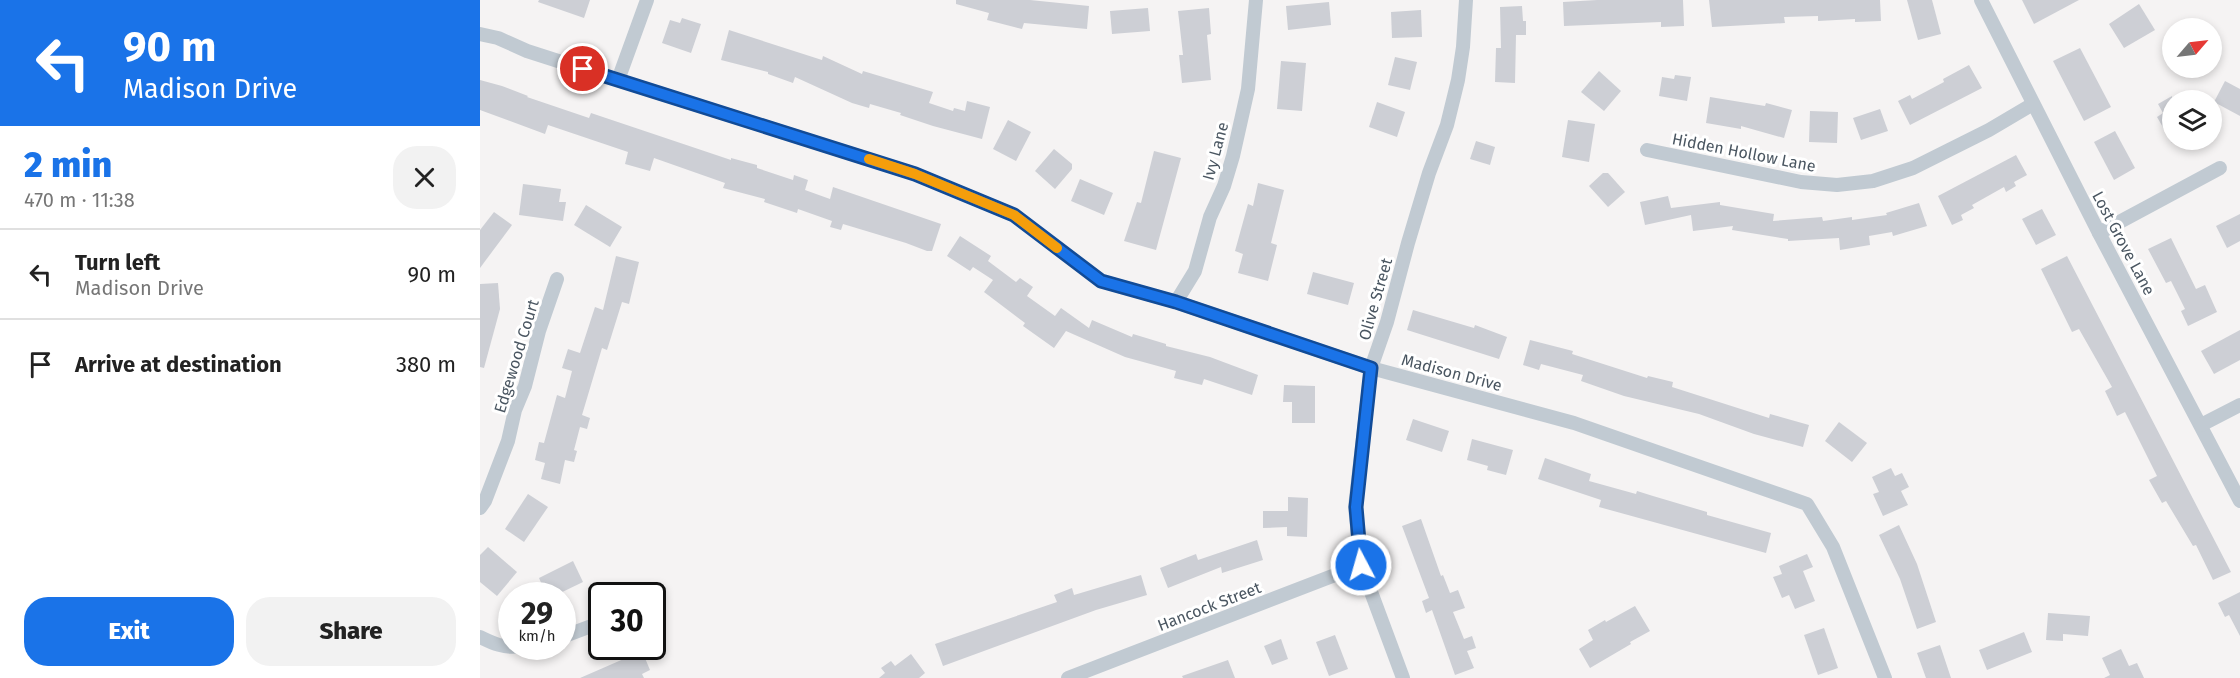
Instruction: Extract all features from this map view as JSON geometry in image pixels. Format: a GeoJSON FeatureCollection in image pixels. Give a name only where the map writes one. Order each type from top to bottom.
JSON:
{"type":"FeatureCollection","features":[{"type":"Feature","properties":{"kind":"street"},"geometry":{"type":"LineString","coordinates":[[618,80],[647,0]]}},
{"type":"Feature","properties":{"kind":"street","name":"Ivy Lane"},"geometry":{"type":"LineString","coordinates":[[1176,302],[1195,271],[1210,217],[1224,186],[1233,156],[1248,89],[1256,0]]}},
{"type":"Feature","properties":{"kind":"street","name":"Olive Street"},"geometry":{"type":"LineString","coordinates":[[1403,678],[1361,565],[1356,507],[1371,368],[1387,321],[1429,173],[1447,125],[1458,80],[1466,0]]}},
{"type":"Feature","properties":{"kind":"street","name":"Lost Grove Lane"},"geometry":{"type":"LineString","coordinates":[[1981,0],[2099,233],[2240,501]]}},
{"type":"Feature","properties":{"kind":"street","name":"Madison Drive"},"geometry":{"type":"LineString","coordinates":[[480,34],[915,174],[1014,215],[1101,281],[1176,302],[1371,368],[1574,423],[1807,504],[1833,547],[1886,678]]}},
{"type":"Feature","properties":{"kind":"street","name":"Hidden Hollow Lane"},"geometry":{"type":"LineString","coordinates":[[1647,150],[1801,182],[1837,185],[1874,181],[1912,168],[1989,130],[2033,104]]}},
{"type":"Feature","properties":{"kind":"street"},"geometry":{"type":"LineString","coordinates":[[2099,233],[2220,168]]}},
{"type":"Feature","properties":{"kind":"street","name":"Edgewood Court"},"geometry":{"type":"LineString","coordinates":[[480,508],[485,501],[508,441],[515,410],[525,386],[539,331],[557,279]]}},
{"type":"Feature","properties":{"kind":"street"},"geometry":{"type":"LineString","coordinates":[[2201,425],[2240,405]]}},
{"type":"Feature","properties":{"kind":"street","name":"Hancock Street"},"geometry":{"type":"LineString","coordinates":[[1068,678],[1361,565]]}},
{"type":"Feature","properties":{"kind":"street"},"geometry":{"type":"LineString","coordinates":[[480,637],[498,645]]}},
{"type":"Feature","properties":{"kind":"building"},"geometry":{"type":"Polygon","coordinates":[[[539,0],[590,0],[584,18],[538,2],[539,0]]]}},
{"type":"Feature","properties":{"kind":"building"},"geometry":{"type":"Polygon","coordinates":[[[956,0],[1030,0],[1089,6],[1087,29],[1024,23],[1022,29],[987,20],[989,13],[956,4],[956,0]]]}},
{"type":"Feature","properties":{"kind":"building"},"geometry":{"type":"Polygon","coordinates":[[[1683,0],[1684,26],[1661,27],[1661,22],[1564,26],[1563,2],[1683,0]]]}},
{"type":"Feature","properties":{"kind":"building"},"geometry":{"type":"Polygon","coordinates":[[[1709,0],[1880,0],[1881,21],[1855,22],[1855,19],[1818,21],[1818,16],[1784,17],[1785,23],[1712,27],[1709,0]]]}},
{"type":"Feature","properties":{"kind":"building"},"geometry":{"type":"Polygon","coordinates":[[[1907,0],[1932,0],[1941,34],[1918,40],[1907,0]]]}},
{"type":"Feature","properties":{"kind":"building"},"geometry":{"type":"Polygon","coordinates":[[[2022,0],[2079,0],[2034,24],[2022,0]]]}},
{"type":"Feature","properties":{"kind":"building"},"geometry":{"type":"Polygon","coordinates":[[[1329,2],[1331,25],[1288,30],[1286,6],[1329,2]]]}},
{"type":"Feature","properties":{"kind":"building"},"geometry":{"type":"Polygon","coordinates":[[[2139,4],[2155,30],[2124,48],[2109,24],[2139,4]]]}},
{"type":"Feature","properties":{"kind":"building"},"geometry":{"type":"Polygon","coordinates":[[[1522,6],[1523,21],[1526,21],[1526,35],[1516,35],[1515,83],[1495,82],[1496,48],[1501,48],[1500,7],[1522,6]]]}},
{"type":"Feature","properties":{"kind":"building"},"geometry":{"type":"Polygon","coordinates":[[[1148,8],[1150,31],[1112,34],[1110,11],[1148,8]]]}},
{"type":"Feature","properties":{"kind":"building"},"geometry":{"type":"Polygon","coordinates":[[[1209,8],[1211,34],[1207,35],[1211,80],[1182,83],[1179,55],[1183,55],[1178,11],[1209,8]]]}},
{"type":"Feature","properties":{"kind":"building"},"geometry":{"type":"Polygon","coordinates":[[[1421,10],[1422,37],[1392,38],[1391,12],[1421,10]]]}},
{"type":"Feature","properties":{"kind":"building"},"geometry":{"type":"Polygon","coordinates":[[[682,18],[701,24],[691,53],[662,43],[670,20],[680,23],[682,18]]]}},
{"type":"Feature","properties":{"kind":"building"},"geometry":{"type":"Polygon","coordinates":[[[729,30],[822,60],[823,56],[862,74],[863,71],[933,92],[929,103],[953,111],[954,108],[965,111],[967,101],[990,107],[982,139],[933,126],[870,104],[869,108],[852,103],[795,77],[793,83],[768,74],[768,72],[721,60],[729,30]]]}},
{"type":"Feature","properties":{"kind":"building"},"geometry":{"type":"Polygon","coordinates":[[[2080,48],[2111,107],[2084,121],[2053,61],[2080,48]]]}},
{"type":"Feature","properties":{"kind":"building"},"geometry":{"type":"Polygon","coordinates":[[[1395,57],[1417,62],[1410,90],[1388,85],[1395,57]]]}},
{"type":"Feature","properties":{"kind":"building"},"geometry":{"type":"Polygon","coordinates":[[[1281,61],[1306,63],[1302,111],[1277,109],[1281,61]]]}},
{"type":"Feature","properties":{"kind":"building"},"geometry":{"type":"Polygon","coordinates":[[[1969,65],[1982,88],[1910,125],[1898,101],[1910,95],[1912,99],[1969,65]]]}},
{"type":"Feature","properties":{"kind":"building"},"geometry":{"type":"Polygon","coordinates":[[[1599,71],[1621,91],[1604,111],[1581,92],[1599,71]]]}},
{"type":"Feature","properties":{"kind":"building"},"geometry":{"type":"Polygon","coordinates":[[[1675,75],[1691,77],[1687,101],[1659,96],[1662,77],[1674,79],[1675,75]]]}},
{"type":"Feature","properties":{"kind":"building"},"geometry":{"type":"Polygon","coordinates":[[[480,80],[589,118],[591,113],[731,160],[731,158],[757,165],[757,168],[793,180],[794,175],[808,180],[805,190],[830,199],[833,187],[941,224],[932,251],[843,224],[841,230],[830,227],[832,221],[798,209],[797,213],[764,202],[765,199],[723,188],[725,183],[654,158],[650,171],[625,164],[628,152],[548,125],[545,134],[480,110],[480,80]]]}},
{"type":"Feature","properties":{"kind":"building"},"geometry":{"type":"Polygon","coordinates":[[[2225,81],[2240,89],[2240,116],[2222,106],[2220,90],[2225,81]]]}},
{"type":"Feature","properties":{"kind":"building"},"geometry":{"type":"Polygon","coordinates":[[[1710,97],[1765,106],[1766,103],[1792,110],[1784,138],[1741,126],[1741,129],[1706,123],[1710,97]]]}},
{"type":"Feature","properties":{"kind":"building"},"geometry":{"type":"Polygon","coordinates":[[[1377,102],[1405,112],[1397,137],[1369,127],[1377,102]]]}},
{"type":"Feature","properties":{"kind":"building"},"geometry":{"type":"Polygon","coordinates":[[[1880,109],[1888,131],[1861,140],[1853,118],[1880,109]]]}},
{"type":"Feature","properties":{"kind":"building"},"geometry":{"type":"Polygon","coordinates":[[[1810,111],[1838,112],[1837,143],[1809,142],[1810,111]]]}},
{"type":"Feature","properties":{"kind":"building"},"geometry":{"type":"Polygon","coordinates":[[[2162,114],[2162,126],[2157,117],[2162,114]]]}},
{"type":"Feature","properties":{"kind":"building"},"geometry":{"type":"Polygon","coordinates":[[[1008,120],[1031,132],[1016,161],[993,149],[1008,120]]]}},
{"type":"Feature","properties":{"kind":"building"},"geometry":{"type":"Polygon","coordinates":[[[1568,120],[1595,124],[1589,162],[1562,157],[1568,120]]]}},
{"type":"Feature","properties":{"kind":"building"},"geometry":{"type":"Polygon","coordinates":[[[2115,131],[2135,168],[2114,180],[2094,142],[2115,131]]]}},
{"type":"Feature","properties":{"kind":"building"},"geometry":{"type":"Polygon","coordinates":[[[1476,141],[1495,147],[1490,165],[1470,159],[1476,141]]]}},
{"type":"Feature","properties":{"kind":"building"},"geometry":{"type":"Polygon","coordinates":[[[1054,149],[1072,164],[1072,169],[1055,189],[1035,171],[1054,149]]]}},
{"type":"Feature","properties":{"kind":"building"},"geometry":{"type":"Polygon","coordinates":[[[1154,151],[1181,158],[1156,250],[1124,241],[1137,202],[1141,203],[1154,151]]]}},
{"type":"Feature","properties":{"kind":"building"},"geometry":{"type":"Polygon","coordinates":[[[2016,155],[2027,175],[2014,182],[2016,186],[2006,192],[2004,187],[1972,205],[1974,208],[1961,215],[1963,220],[1952,225],[1938,196],[2016,155]]]}},
{"type":"Feature","properties":{"kind":"building"},"geometry":{"type":"Polygon","coordinates":[[[1603,173],[1608,173],[1625,192],[1608,207],[1589,186],[1603,173]]]}},
{"type":"Feature","properties":{"kind":"building"},"geometry":{"type":"Polygon","coordinates":[[[1080,179],[1113,193],[1104,215],[1071,201],[1080,179]]]}},
{"type":"Feature","properties":{"kind":"building"},"geometry":{"type":"Polygon","coordinates":[[[1258,183],[1284,190],[1271,243],[1277,245],[1268,281],[1238,273],[1243,254],[1235,251],[1248,204],[1253,206],[1258,183]]]}},
{"type":"Feature","properties":{"kind":"building"},"geometry":{"type":"Polygon","coordinates":[[[523,184],[561,189],[559,202],[566,202],[563,221],[519,215],[523,184]]]}},
{"type":"Feature","properties":{"kind":"building"},"geometry":{"type":"Polygon","coordinates":[[[1668,196],[1671,208],[1720,202],[1720,205],[1774,214],[1773,221],[1822,217],[1823,221],[1852,217],[1852,220],[1887,215],[1886,213],[1919,203],[1927,226],[1893,236],[1892,232],[1869,236],[1870,245],[1840,250],[1839,238],[1788,241],[1788,239],[1732,230],[1733,226],[1693,231],[1691,215],[1645,225],[1640,202],[1668,196]]]}},
{"type":"Feature","properties":{"kind":"building"},"geometry":{"type":"Polygon","coordinates":[[[586,205],[622,227],[610,247],[574,225],[586,205]]]}},
{"type":"Feature","properties":{"kind":"building"},"geometry":{"type":"Polygon","coordinates":[[[2042,209],[2056,235],[2036,245],[2022,219],[2042,209]]]}},
{"type":"Feature","properties":{"kind":"building"},"geometry":{"type":"Polygon","coordinates":[[[494,212],[512,225],[480,268],[480,230],[494,212]]]}},
{"type":"Feature","properties":{"kind":"building"},"geometry":{"type":"Polygon","coordinates":[[[2240,214],[2240,241],[2227,248],[2216,226],[2240,214]]]}},
{"type":"Feature","properties":{"kind":"building"},"geometry":{"type":"Polygon","coordinates":[[[960,236],[991,256],[988,261],[1016,282],[1020,278],[1033,287],[1027,296],[1055,316],[1061,308],[1089,328],[1092,320],[1132,337],[1133,334],[1166,344],[1166,346],[1210,357],[1258,375],[1252,395],[1204,379],[1202,385],[1174,378],[1176,371],[1125,357],[1066,331],[1054,348],[1023,326],[1025,323],[984,292],[993,280],[973,267],[970,271],[947,256],[960,236]]]}},
{"type":"Feature","properties":{"kind":"building"},"geometry":{"type":"Polygon","coordinates":[[[2171,238],[2196,289],[2205,285],[2217,312],[2188,326],[2181,311],[2185,309],[2171,281],[2166,283],[2148,249],[2171,238]]]}},
{"type":"Feature","properties":{"kind":"building"},"geometry":{"type":"Polygon","coordinates":[[[616,256],[639,262],[629,304],[622,302],[607,350],[602,348],[582,415],[590,418],[587,429],[580,427],[574,450],[577,451],[574,462],[565,460],[560,484],[541,479],[545,463],[535,460],[539,442],[544,443],[557,395],[565,398],[572,371],[562,368],[568,349],[580,353],[595,307],[603,310],[616,256]]]}},
{"type":"Feature","properties":{"kind":"building"},"geometry":{"type":"Polygon","coordinates":[[[2067,256],[2231,572],[2213,580],[2196,545],[2193,546],[2166,501],[2162,503],[2149,480],[2157,476],[2125,412],[2117,416],[2105,391],[2112,387],[2079,329],[2072,332],[2041,269],[2067,256]]]}},
{"type":"Feature","properties":{"kind":"building"},"geometry":{"type":"Polygon","coordinates":[[[1313,272],[1354,283],[1348,305],[1307,294],[1313,272]]]}},
{"type":"Feature","properties":{"kind":"building"},"geometry":{"type":"Polygon","coordinates":[[[498,283],[500,309],[484,368],[480,367],[480,284],[498,283]]]}},
{"type":"Feature","properties":{"kind":"building"},"geometry":{"type":"Polygon","coordinates":[[[1413,310],[1474,328],[1475,325],[1507,337],[1499,359],[1407,330],[1413,310]]]}},
{"type":"Feature","properties":{"kind":"building"},"geometry":{"type":"Polygon","coordinates":[[[2240,330],[2240,360],[2214,374],[2201,351],[2240,330]]]}},
{"type":"Feature","properties":{"kind":"building"},"geometry":{"type":"Polygon","coordinates":[[[1530,340],[1573,351],[1572,354],[1647,378],[1648,376],[1673,382],[1672,387],[1769,418],[1770,414],[1809,425],[1803,447],[1754,434],[1699,414],[1624,396],[1581,381],[1583,375],[1541,364],[1539,370],[1523,365],[1530,340]]]}},
{"type":"Feature","properties":{"kind":"building"},"geometry":{"type":"Polygon","coordinates":[[[1284,385],[1315,386],[1315,423],[1292,423],[1292,402],[1283,402],[1284,385]]]}},
{"type":"Feature","properties":{"kind":"building"},"geometry":{"type":"Polygon","coordinates":[[[1413,419],[1449,431],[1442,452],[1406,440],[1413,419]]]}},
{"type":"Feature","properties":{"kind":"building"},"geometry":{"type":"Polygon","coordinates":[[[1839,422],[1867,443],[1852,462],[1825,441],[1839,422]]]}},
{"type":"Feature","properties":{"kind":"building"},"geometry":{"type":"Polygon","coordinates":[[[1472,439],[1513,450],[1506,475],[1487,470],[1488,466],[1467,460],[1472,439]]]}},
{"type":"Feature","properties":{"kind":"building"},"geometry":{"type":"Polygon","coordinates":[[[1545,458],[1591,474],[1589,481],[1636,494],[1637,491],[1707,512],[1707,515],[1771,533],[1766,553],[1599,507],[1601,500],[1538,479],[1545,458]]]}},
{"type":"Feature","properties":{"kind":"building"},"geometry":{"type":"Polygon","coordinates":[[[1891,468],[1895,476],[1902,473],[1909,487],[1901,491],[1908,505],[1883,516],[1873,494],[1879,492],[1872,477],[1891,468]]]}},
{"type":"Feature","properties":{"kind":"building"},"geometry":{"type":"Polygon","coordinates":[[[528,494],[548,507],[524,542],[505,529],[528,494]]]}},
{"type":"Feature","properties":{"kind":"building"},"geometry":{"type":"Polygon","coordinates":[[[1288,497],[1308,498],[1307,537],[1287,536],[1287,527],[1263,528],[1263,511],[1288,511],[1288,497]]]}},
{"type":"Feature","properties":{"kind":"building"},"geometry":{"type":"Polygon","coordinates":[[[1421,519],[1441,576],[1443,575],[1450,593],[1458,590],[1465,608],[1453,612],[1464,639],[1472,636],[1476,648],[1467,651],[1474,668],[1455,675],[1432,610],[1426,613],[1422,601],[1429,598],[1402,526],[1421,519]]]}},
{"type":"Feature","properties":{"kind":"building"},"geometry":{"type":"Polygon","coordinates":[[[1899,525],[1917,564],[1936,622],[1917,629],[1900,579],[1879,535],[1899,525]]]}},
{"type":"Feature","properties":{"kind":"building"},"geometry":{"type":"Polygon","coordinates":[[[1257,540],[1263,560],[1222,573],[1221,567],[1168,588],[1160,568],[1196,554],[1198,560],[1257,540]]]}},
{"type":"Feature","properties":{"kind":"building"},"geometry":{"type":"Polygon","coordinates":[[[488,547],[517,572],[509,582],[498,582],[497,596],[480,582],[480,555],[488,547]]]}},
{"type":"Feature","properties":{"kind":"building"},"geometry":{"type":"Polygon","coordinates":[[[1807,554],[1813,567],[1803,571],[1815,601],[1795,609],[1789,595],[1782,598],[1773,577],[1782,574],[1779,566],[1807,554]]]}},
{"type":"Feature","properties":{"kind":"building"},"geometry":{"type":"Polygon","coordinates":[[[573,561],[583,582],[576,585],[576,582],[541,582],[539,578],[573,561]]]}},
{"type":"Feature","properties":{"kind":"building"},"geometry":{"type":"Polygon","coordinates":[[[1141,575],[1147,595],[1096,610],[943,666],[935,644],[1057,602],[1054,595],[1072,588],[1074,595],[1141,575]]]}},
{"type":"Feature","properties":{"kind":"building"},"geometry":{"type":"Polygon","coordinates":[[[2240,592],[2240,636],[2229,615],[2225,617],[2218,603],[2240,592]]]}},
{"type":"Feature","properties":{"kind":"building"},"geometry":{"type":"Polygon","coordinates":[[[1635,606],[1650,631],[1590,668],[1579,649],[1593,640],[1588,630],[1635,606]]]}},
{"type":"Feature","properties":{"kind":"building"},"geometry":{"type":"Polygon","coordinates":[[[2048,613],[2090,616],[2088,636],[2063,634],[2063,641],[2046,640],[2048,613]]]}},
{"type":"Feature","properties":{"kind":"building"},"geometry":{"type":"Polygon","coordinates":[[[1824,628],[1838,668],[1818,675],[1804,635],[1824,628]]]}},
{"type":"Feature","properties":{"kind":"building"},"geometry":{"type":"Polygon","coordinates":[[[2024,632],[2032,652],[1987,670],[1979,650],[2024,632]]]}},
{"type":"Feature","properties":{"kind":"building"},"geometry":{"type":"Polygon","coordinates":[[[1335,635],[1348,669],[1329,676],[1316,642],[1335,635]]]}},
{"type":"Feature","properties":{"kind":"building"},"geometry":{"type":"Polygon","coordinates":[[[1281,639],[1288,659],[1272,665],[1264,646],[1281,639]]]}},
{"type":"Feature","properties":{"kind":"building"},"geometry":{"type":"Polygon","coordinates":[[[1940,645],[1951,678],[1926,678],[1917,653],[1940,645]]]}},
{"type":"Feature","properties":{"kind":"building"},"geometry":{"type":"Polygon","coordinates":[[[2121,649],[2129,666],[2137,663],[2144,678],[2104,678],[2110,675],[2102,658],[2121,649]]]}},
{"type":"Feature","properties":{"kind":"building"},"geometry":{"type":"Polygon","coordinates":[[[911,654],[925,673],[919,678],[879,678],[885,673],[881,668],[891,661],[895,666],[911,654]]]}},
{"type":"Feature","properties":{"kind":"building"},"geometry":{"type":"Polygon","coordinates":[[[621,660],[646,660],[650,670],[642,674],[644,678],[580,678],[621,660]]]}},
{"type":"Feature","properties":{"kind":"building"},"geometry":{"type":"Polygon","coordinates":[[[1228,660],[1235,678],[1183,678],[1182,676],[1228,660]]]}},
{"type":"Feature","properties":{"kind":"slow traffic"},"geometry":{"type":"LineString","coordinates":[[869,159],[915,174],[1014,215],[1057,248]]}},
{"type":"Feature","properties":{"kind":"route"},"geometry":{"type":"LineString","coordinates":[[583,69],[915,174],[1014,215],[1101,281],[1176,302],[1371,368],[1356,507],[1361,565]]}}]}
